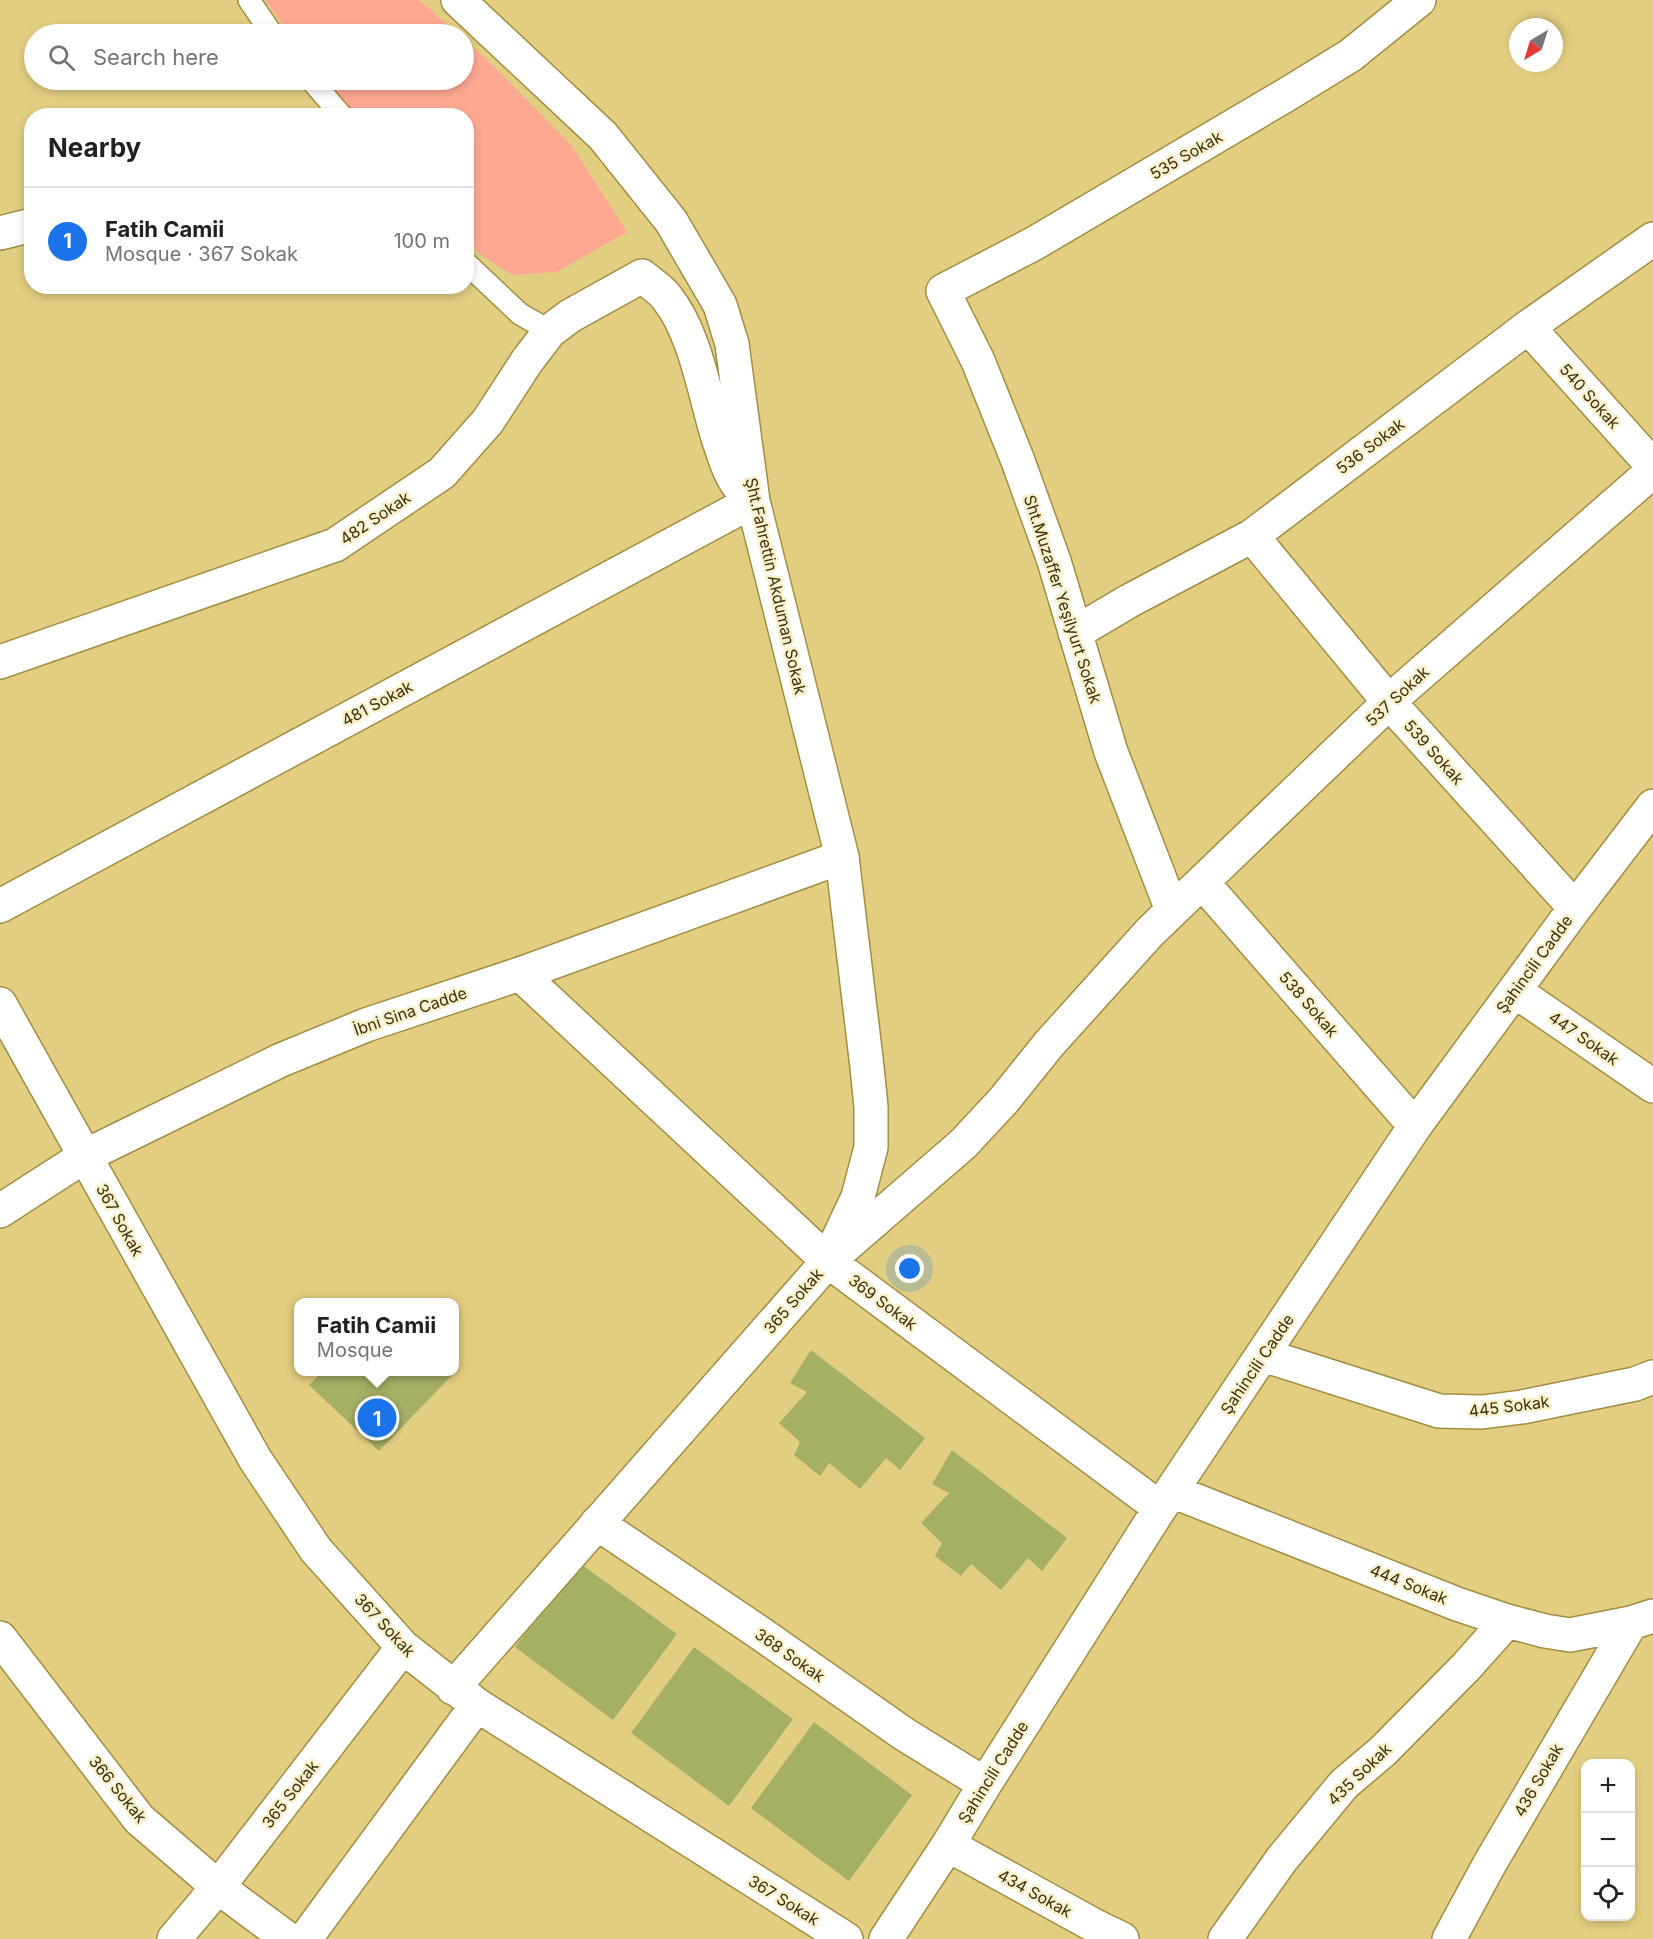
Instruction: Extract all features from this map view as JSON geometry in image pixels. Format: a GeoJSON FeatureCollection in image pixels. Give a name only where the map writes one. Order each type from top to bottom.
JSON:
{"type":"FeatureCollection","features":[{"type":"Feature","properties":{"kind":"street","name":"Şht.Fahrettin Akduman Sokak"},"geometry":{"type":"LineString","coordinates":[[458,0],[603,136],[671,221],[720,305],[732,344],[753,501],[842,857],[869,1087],[871,1147],[858,1197],[828,1261]]}},
{"type":"Feature","properties":{"kind":"street","name":"535 Sokak"},"geometry":{"type":"LineString","coordinates":[[943,291],[1035,243],[1286,95],[1351,55],[1419,0]]}},
{"type":"Feature","properties":{"kind":"street"},"geometry":{"type":"LineString","coordinates":[[0,233],[24,227]]}},
{"type":"Feature","properties":{"kind":"street","name":"536 Sokak"},"geometry":{"type":"LineString","coordinates":[[1075,633],[1252,536],[1528,327],[1653,239]]}},
{"type":"Feature","properties":{"kind":"street","name":"482 Sokak"},"geometry":{"type":"LineString","coordinates":[[0,662],[335,545],[442,473],[488,421],[527,361],[550,332],[570,316],[642,276],[665,295],[674,308],[695,354],[727,464],[739,487],[753,501]]}},
{"type":"Feature","properties":{"kind":"street","name":"Sht.Muzaffer Yeşilyurt Sokak"},"geometry":{"type":"LineString","coordinates":[[943,291],[978,361],[1054,561],[1161,921]]}},
{"type":"Feature","properties":{"kind":"street","name":"540 Sokak"},"geometry":{"type":"LineString","coordinates":[[1528,327],[1653,466]]}},
{"type":"Feature","properties":{"kind":"street","name":"537 Sokak"},"geometry":{"type":"LineString","coordinates":[[1161,921],[1389,702],[1653,471]]}},
{"type":"Feature","properties":{"kind":"street","name":"481 Sokak"},"geometry":{"type":"LineString","coordinates":[[0,906],[753,501]]}},
{"type":"Feature","properties":{"kind":"street","name":"539 Sokak"},"geometry":{"type":"LineString","coordinates":[[1252,536],[1389,702],[1575,908]]}},
{"type":"Feature","properties":{"kind":"street","name":"Şahincili Cadde"},"geometry":{"type":"LineString","coordinates":[[886,1939],[948,1845],[1166,1499],[1415,1126],[1653,806]]}},
{"type":"Feature","properties":{"kind":"street","name":"İbni Sina Cadde"},"geometry":{"type":"LineString","coordinates":[[0,1211],[85,1156],[281,1060],[366,1025],[520,974],[842,857]]}},
{"type":"Feature","properties":{"kind":"street","name":"538 Sokak"},"geometry":{"type":"LineString","coordinates":[[1202,882],[1415,1126]]}},
{"type":"Feature","properties":{"kind":"street","name":"365 Sokak"},"geometry":{"type":"LineString","coordinates":[[305,1939],[465,1697],[597,1522],[828,1261],[963,1144],[1004,1100],[1049,1044],[1161,921]]}},
{"type":"Feature","properties":{"kind":"street","name":"369 Sokak"},"geometry":{"type":"LineString","coordinates":[[520,974],[828,1261],[1166,1499]]}},
{"type":"Feature","properties":{"kind":"street","name":"447 Sokak"},"geometry":{"type":"LineString","coordinates":[[1515,991],[1653,1086]]}},
{"type":"Feature","properties":{"kind":"street","name":"367 Sokak"},"geometry":{"type":"LineString","coordinates":[[0,1004],[255,1459],[316,1550],[403,1647],[465,1697],[846,1939]]}},
{"type":"Feature","properties":{"kind":"street","name":"445 Sokak"},"geometry":{"type":"LineString","coordinates":[[1263,1355],[1439,1411],[1482,1412],[1522,1407],[1647,1374]]}},
{"type":"Feature","properties":{"kind":"street","name":"444 Sokak"},"geometry":{"type":"LineString","coordinates":[[1166,1499],[1457,1604],[1545,1631],[1570,1635],[1642,1619]]}},
{"type":"Feature","properties":{"kind":"street","name":"368 Sokak"},"geometry":{"type":"LineString","coordinates":[[597,1522],[904,1734],[985,1784]]}},
{"type":"Feature","properties":{"kind":"street","name":"436 Sokak"},"geometry":{"type":"LineString","coordinates":[[1449,1939],[1495,1854],[1642,1619]]}},
{"type":"Feature","properties":{"kind":"street","name":"435 Sokak"},"geometry":{"type":"LineString","coordinates":[[1225,1939],[1282,1858],[1344,1784],[1383,1751],[1466,1667],[1507,1621]]}},
{"type":"Feature","properties":{"kind":"street","name":"366 Sokak"},"geometry":{"type":"LineString","coordinates":[[0,1638],[138,1819],[218,1887],[288,1939]]}},
{"type":"Feature","properties":{"kind":"street","name":"365 Sokak"},"geometry":{"type":"LineString","coordinates":[[174,1939],[218,1887],[403,1647]]}},
{"type":"Feature","properties":{"kind":"street","name":"434 Sokak"},"geometry":{"type":"LineString","coordinates":[[948,1845],[1122,1939]]}},
{"type":"Feature","properties":{"kind":"lane"},"geometry":{"type":"LineString","coordinates":[[249,0],[266,24]]}},
{"type":"Feature","properties":{"kind":"lane"},"geometry":{"type":"LineString","coordinates":[[320,90],[335,108]]}},
{"type":"Feature","properties":{"kind":"lane"},"geometry":{"type":"LineString","coordinates":[[474,271],[520,314],[550,332]]}},
{"type":"Feature","properties":{"kind":"shaded area"},"geometry":{"type":"Polygon","coordinates":[[[265,0],[419,0],[447,24],[283,24],[265,0]]]}},
{"type":"Feature","properties":{"kind":"shaded area"},"geometry":{"type":"Polygon","coordinates":[[[474,48],[573,147],[627,232],[557,272],[513,275],[482,256],[474,247],[474,108],[349,108],[332,90],[474,90],[474,48]]]}},
{"type":"Feature","properties":{"kind":"building"},"geometry":{"type":"Polygon","coordinates":[[[811,1350],[925,1438],[900,1470],[886,1458],[860,1489],[829,1463],[820,1476],[794,1455],[800,1442],[779,1423],[807,1392],[790,1383],[811,1350]]]}},
{"type":"Feature","properties":{"kind":"building"},"geometry":{"type":"Polygon","coordinates":[[[318,1376],[451,1376],[379,1451],[309,1385],[318,1376]]]}},
{"type":"Feature","properties":{"kind":"building"},"geometry":{"type":"Polygon","coordinates":[[[952,1450],[1067,1538],[1042,1571],[1028,1558],[1001,1590],[971,1564],[961,1576],[935,1556],[942,1543],[921,1523],[949,1493],[932,1484],[952,1450]]]}},
{"type":"Feature","properties":{"kind":"building"},"geometry":{"type":"Polygon","coordinates":[[[578,1562],[677,1634],[613,1720],[515,1647],[578,1562]]]}},
{"type":"Feature","properties":{"kind":"building"},"geometry":{"type":"Polygon","coordinates":[[[694,1647],[793,1719],[729,1806],[631,1733],[694,1647]]]}},
{"type":"Feature","properties":{"kind":"building"},"geometry":{"type":"Polygon","coordinates":[[[814,1722],[912,1795],[849,1881],[751,1808],[814,1722]]]}},
{"type":"Feature","properties":{"kind":"place","name":"Fatih Camii"},"geometry":{"type":"Point","coordinates":[377,1418]}}]}
